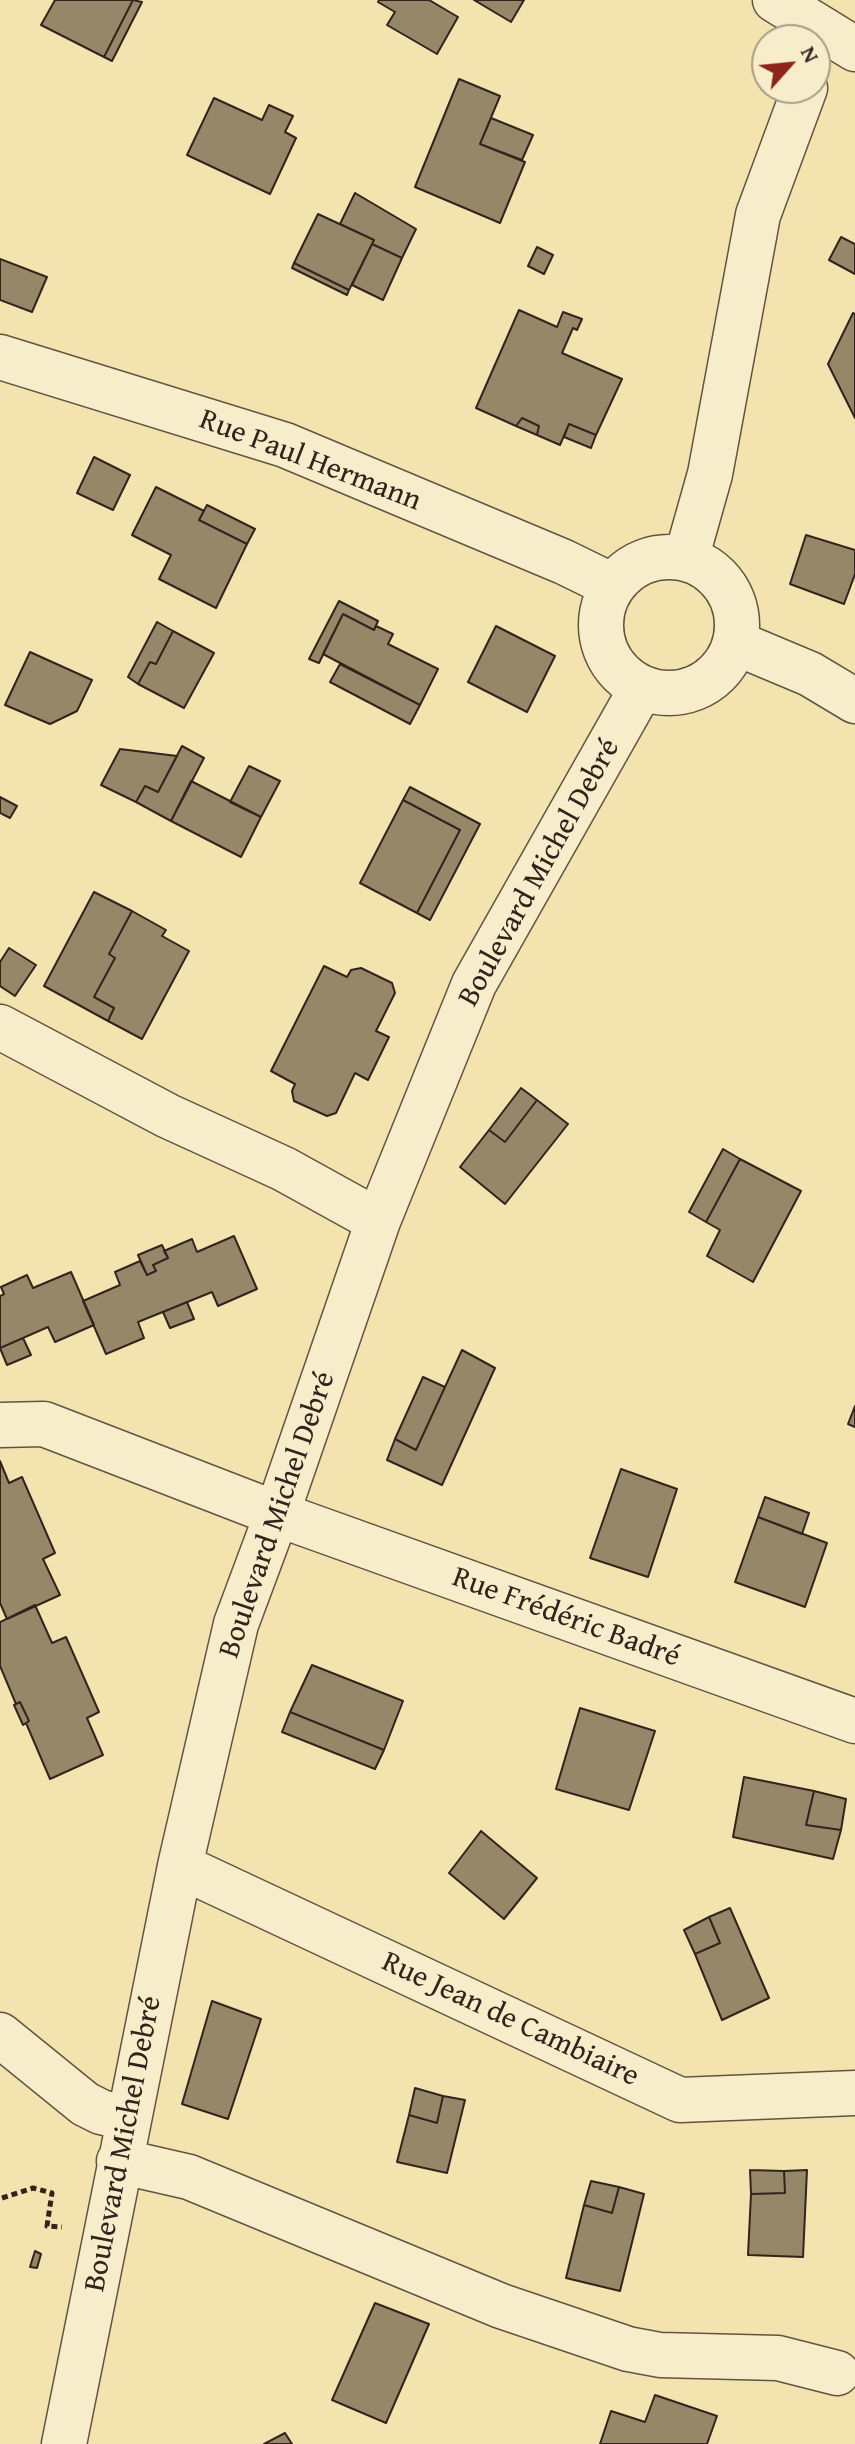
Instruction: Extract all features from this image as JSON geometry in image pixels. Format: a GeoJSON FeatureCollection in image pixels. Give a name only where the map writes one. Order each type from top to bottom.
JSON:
{"type":"FeatureCollection","features":[{"type":"Feature","properties":{"kind":"street"},"geometry":{"type":"LineString","coordinates":[[775,0],[833,36]]}},
{"type":"Feature","properties":{"kind":"street"},"geometry":{"type":"LineString","coordinates":[[686,559],[710,474],[758,215],[799,104]]}},
{"type":"Feature","properties":{"kind":"street","name":"Rue Paul Hermann"},"geometry":{"type":"LineString","coordinates":[[0,357],[285,445],[564,562],[613,586]]}},
{"type":"Feature","properties":{"kind":"street"},"geometry":{"type":"LineString","coordinates":[[665,557],[686,559],[710,570],[728,590],[737,616],[736,643],[723,669],[699,688],[670,695],[641,689],[617,670],[603,644],[601,614],[613,586],[627,571],[645,561],[665,557]]}},
{"type":"Feature","properties":{"kind":"street"},"geometry":{"type":"LineString","coordinates":[[736,643],[810,674],[855,701]]}},
{"type":"Feature","properties":{"kind":"street","name":"Boulevard Michel Debré"},"geometry":{"type":"LineString","coordinates":[[64,2444],[180,1866],[236,1624],[378,1221],[474,984],[641,689]]}},
{"type":"Feature","properties":{"kind":"street"},"geometry":{"type":"LineString","coordinates":[[0,1027],[168,1116],[284,1169],[378,1221]]}},
{"type":"Feature","properties":{"kind":"street","name":"Rue Frédéric Badré"},"geometry":{"type":"LineString","coordinates":[[0,1425],[44,1424],[277,1514],[855,1721]]}},
{"type":"Feature","properties":{"kind":"street","name":"Rue Jean de Cambiaire"},"geometry":{"type":"LineString","coordinates":[[180,1866],[680,2100],[855,2093]]}},
{"type":"Feature","properties":{"kind":"street"},"geometry":{"type":"LineString","coordinates":[[0,2035],[85,2104],[101,2112],[129,2119]]}},
{"type":"Feature","properties":{"kind":"street"},"geometry":{"type":"LineString","coordinates":[[119,2161],[189,2177],[501,2306],[628,2349],[660,2355],[778,2358],[837,2373]]}},
{"type":"Feature","properties":{"kind":"path"},"geometry":{"type":"LineString","coordinates":[[2,2198],[33,2188],[52,2193],[47,2226],[67,2227]]}},
{"type":"Feature","properties":{"kind":"building"},"geometry":{"type":"Polygon","coordinates":[[[55,0],[133,0],[104,57],[41,25],[55,0]]]}},
{"type":"Feature","properties":{"kind":"building"},"geometry":{"type":"Polygon","coordinates":[[[133,0],[142,2],[112,61],[104,57],[133,0]]]}},
{"type":"Feature","properties":{"kind":"building"},"geometry":{"type":"Polygon","coordinates":[[[379,0],[429,0],[458,17],[437,54],[387,25],[395,12],[379,0]]]}},
{"type":"Feature","properties":{"kind":"building"},"geometry":{"type":"Polygon","coordinates":[[[474,0],[524,0],[511,22],[474,0]]]}},
{"type":"Feature","properties":{"kind":"building"},"geometry":{"type":"Polygon","coordinates":[[[459,79],[500,96],[480,144],[525,162],[500,223],[415,187],[459,79]]]}},
{"type":"Feature","properties":{"kind":"building"},"geometry":{"type":"Polygon","coordinates":[[[214,98],[262,120],[269,105],[293,116],[285,132],[296,138],[270,194],[187,155],[214,98]]]}},
{"type":"Feature","properties":{"kind":"building"},"geometry":{"type":"Polygon","coordinates":[[[491,118],[533,135],[522,160],[480,144],[491,118]]]}},
{"type":"Feature","properties":{"kind":"building"},"geometry":{"type":"Polygon","coordinates":[[[355,193],[416,229],[402,258],[340,224],[355,193]]]}},
{"type":"Feature","properties":{"kind":"building"},"geometry":{"type":"Polygon","coordinates":[[[318,214],[374,240],[349,290],[294,263],[318,214]]]}},
{"type":"Feature","properties":{"kind":"building"},"geometry":{"type":"Polygon","coordinates":[[[841,237],[855,244],[855,274],[829,260],[841,237]]]}},
{"type":"Feature","properties":{"kind":"building"},"geometry":{"type":"Polygon","coordinates":[[[372,244],[402,258],[383,300],[352,285],[372,244]]]}},
{"type":"Feature","properties":{"kind":"building"},"geometry":{"type":"Polygon","coordinates":[[[537,247],[553,255],[544,274],[528,266],[537,247]]]}},
{"type":"Feature","properties":{"kind":"building"},"geometry":{"type":"Polygon","coordinates":[[[0,259],[47,277],[32,312],[0,300],[0,259]]]}},
{"type":"Feature","properties":{"kind":"building"},"geometry":{"type":"Polygon","coordinates":[[[294,263],[349,290],[347,295],[292,268],[294,263]]]}},
{"type":"Feature","properties":{"kind":"building"},"geometry":{"type":"Polygon","coordinates":[[[519,310],[557,327],[563,312],[582,319],[577,330],[573,328],[562,353],[622,379],[596,435],[569,424],[560,445],[537,435],[539,426],[522,418],[516,426],[476,408],[519,310]]]}},
{"type":"Feature","properties":{"kind":"building"},"geometry":{"type":"Polygon","coordinates":[[[855,314],[855,418],[828,364],[855,314]]]}},
{"type":"Feature","properties":{"kind":"building"},"geometry":{"type":"Polygon","coordinates":[[[522,418],[539,426],[537,435],[516,426],[522,418]]]}},
{"type":"Feature","properties":{"kind":"building"},"geometry":{"type":"Polygon","coordinates":[[[569,424],[596,435],[591,448],[564,437],[569,424]]]}},
{"type":"Feature","properties":{"kind":"building"},"geometry":{"type":"Polygon","coordinates":[[[94,457],[130,475],[113,510],[77,493],[94,457]]]}},
{"type":"Feature","properties":{"kind":"building"},"geometry":{"type":"Polygon","coordinates":[[[156,487],[204,511],[199,520],[247,544],[216,608],[159,579],[171,555],[132,535],[156,487]]]}},
{"type":"Feature","properties":{"kind":"building"},"geometry":{"type":"Polygon","coordinates":[[[207,505],[255,529],[247,544],[199,520],[207,505]]]}},
{"type":"Feature","properties":{"kind":"building"},"geometry":{"type":"Polygon","coordinates":[[[806,535],[855,550],[855,574],[844,604],[790,584],[806,535]]]}},
{"type":"Feature","properties":{"kind":"building"},"geometry":{"type":"Polygon","coordinates":[[[339,601],[378,621],[374,630],[343,614],[319,663],[309,659],[339,601]]]}},
{"type":"Feature","properties":{"kind":"building"},"geometry":{"type":"Polygon","coordinates":[[[343,614],[374,630],[376,626],[393,634],[388,644],[438,669],[420,705],[323,654],[343,614]]]}},
{"type":"Feature","properties":{"kind":"building"},"geometry":{"type":"Polygon","coordinates":[[[157,622],[173,631],[156,664],[150,662],[138,684],[128,677],[157,622]]]}},
{"type":"Feature","properties":{"kind":"building"},"geometry":{"type":"Polygon","coordinates":[[[496,626],[555,656],[527,712],[468,682],[496,626]]]}},
{"type":"Feature","properties":{"kind":"building"},"geometry":{"type":"Polygon","coordinates":[[[173,631],[214,653],[184,708],[138,684],[150,662],[156,664],[173,631]]]}},
{"type":"Feature","properties":{"kind":"building"},"geometry":{"type":"Polygon","coordinates":[[[30,652],[92,680],[77,711],[50,724],[5,705],[30,652]]]}},
{"type":"Feature","properties":{"kind":"building"},"geometry":{"type":"Polygon","coordinates":[[[340,664],[420,705],[410,724],[330,682],[340,664]]]}},
{"type":"Feature","properties":{"kind":"building"},"geometry":{"type":"Polygon","coordinates":[[[182,746],[204,758],[171,821],[136,802],[145,786],[158,792],[182,746]]]}},
{"type":"Feature","properties":{"kind":"building"},"geometry":{"type":"Polygon","coordinates":[[[120,749],[177,756],[158,792],[145,786],[136,802],[101,785],[120,749]]]}},
{"type":"Feature","properties":{"kind":"building"},"geometry":{"type":"Polygon","coordinates":[[[249,766],[280,781],[261,817],[230,802],[249,766]]]}},
{"type":"Feature","properties":{"kind":"building"},"geometry":{"type":"Polygon","coordinates":[[[191,781],[261,817],[241,857],[171,821],[191,781]]]}},
{"type":"Feature","properties":{"kind":"building"},"geometry":{"type":"Polygon","coordinates":[[[410,787],[480,824],[430,920],[417,913],[460,830],[403,800],[410,787]]]}},
{"type":"Feature","properties":{"kind":"building"},"geometry":{"type":"Polygon","coordinates":[[[0,797],[17,806],[10,818],[0,813],[0,797]]]}},
{"type":"Feature","properties":{"kind":"building"},"geometry":{"type":"Polygon","coordinates":[[[403,800],[460,830],[417,913],[360,883],[403,800]]]}},
{"type":"Feature","properties":{"kind":"building"},"geometry":{"type":"Polygon","coordinates":[[[94,892],[132,911],[109,954],[115,958],[94,997],[114,1008],[108,1021],[44,986],[94,892]]]}},
{"type":"Feature","properties":{"kind":"building"},"geometry":{"type":"Polygon","coordinates":[[[132,911],[166,930],[162,936],[189,951],[142,1039],[108,1021],[114,1008],[94,997],[115,958],[109,954],[132,911]]]}},
{"type":"Feature","properties":{"kind":"building"},"geometry":{"type":"Polygon","coordinates":[[[9,948],[36,965],[15,996],[0,986],[0,962],[9,948]]]}},
{"type":"Feature","properties":{"kind":"building"},"geometry":{"type":"Polygon","coordinates":[[[324,966],[347,977],[351,970],[361,968],[392,983],[395,993],[376,1031],[389,1037],[368,1080],[355,1073],[336,1113],[327,1116],[294,1101],[292,1091],[295,1084],[271,1071],[324,966]]]}},
{"type":"Feature","properties":{"kind":"building"},"geometry":{"type":"Polygon","coordinates":[[[521,1088],[537,1100],[505,1142],[489,1130],[521,1088]]]}},
{"type":"Feature","properties":{"kind":"building"},"geometry":{"type":"Polygon","coordinates":[[[537,1100],[568,1124],[505,1204],[460,1167],[489,1130],[505,1142],[537,1100]]]}},
{"type":"Feature","properties":{"kind":"building"},"geometry":{"type":"Polygon","coordinates":[[[723,1149],[740,1159],[706,1222],[689,1212],[723,1149]]]}},
{"type":"Feature","properties":{"kind":"building"},"geometry":{"type":"Polygon","coordinates":[[[740,1159],[801,1191],[753,1282],[707,1256],[720,1230],[706,1222],[740,1159]]]}},
{"type":"Feature","properties":{"kind":"building"},"geometry":{"type":"Polygon","coordinates":[[[234,1236],[257,1289],[218,1306],[212,1292],[138,1322],[144,1338],[106,1354],[83,1301],[120,1285],[115,1272],[140,1261],[147,1275],[156,1271],[153,1265],[168,1258],[164,1251],[192,1239],[197,1252],[234,1236]]]}},
{"type":"Feature","properties":{"kind":"building"},"geometry":{"type":"Polygon","coordinates":[[[162,1245],[168,1258],[153,1265],[156,1271],[147,1275],[138,1255],[162,1245]]]}},
{"type":"Feature","properties":{"kind":"building"},"geometry":{"type":"Polygon","coordinates":[[[71,1272],[94,1325],[55,1342],[48,1327],[0,1348],[0,1296],[4,1294],[1,1287],[27,1275],[33,1288],[71,1272]]]}},
{"type":"Feature","properties":{"kind":"building"},"geometry":{"type":"Polygon","coordinates":[[[187,1302],[194,1319],[170,1328],[163,1312],[187,1302]]]}},
{"type":"Feature","properties":{"kind":"building"},"geometry":{"type":"Polygon","coordinates":[[[23,1338],[31,1355],[7,1365],[0,1348],[23,1338]]]}},
{"type":"Feature","properties":{"kind":"building"},"geometry":{"type":"Polygon","coordinates":[[[462,1350],[495,1368],[442,1485],[387,1460],[395,1439],[416,1450],[462,1350]]]}},
{"type":"Feature","properties":{"kind":"building"},"geometry":{"type":"Polygon","coordinates":[[[423,1377],[445,1387],[416,1450],[395,1439],[423,1377]]]}},
{"type":"Feature","properties":{"kind":"building"},"geometry":{"type":"Polygon","coordinates":[[[855,1406],[855,1427],[848,1424],[855,1406]]]}},
{"type":"Feature","properties":{"kind":"building"},"geometry":{"type":"Polygon","coordinates":[[[0,1461],[9,1483],[22,1477],[55,1553],[43,1559],[60,1595],[7,1619],[0,1603],[0,1461]]]}},
{"type":"Feature","properties":{"kind":"building"},"geometry":{"type":"Polygon","coordinates":[[[621,1469],[677,1489],[648,1577],[590,1558],[621,1469]]]}},
{"type":"Feature","properties":{"kind":"building"},"geometry":{"type":"Polygon","coordinates":[[[765,1497],[809,1513],[802,1534],[758,1517],[765,1497]]]}},
{"type":"Feature","properties":{"kind":"building"},"geometry":{"type":"Polygon","coordinates":[[[758,1517],[827,1543],[805,1607],[735,1582],[758,1517]]]}},
{"type":"Feature","properties":{"kind":"building"},"geometry":{"type":"Polygon","coordinates":[[[35,1605],[52,1643],[66,1637],[99,1712],[87,1718],[103,1755],[50,1779],[26,1723],[29,1721],[20,1702],[16,1704],[0,1666],[0,1622],[35,1605]]]}},
{"type":"Feature","properties":{"kind":"building"},"geometry":{"type":"Polygon","coordinates":[[[312,1665],[403,1701],[384,1750],[290,1712],[312,1665]]]}},
{"type":"Feature","properties":{"kind":"building"},"geometry":{"type":"Polygon","coordinates":[[[20,1702],[29,1721],[23,1725],[14,1705],[20,1702]]]}},
{"type":"Feature","properties":{"kind":"building"},"geometry":{"type":"Polygon","coordinates":[[[580,1708],[655,1731],[629,1810],[556,1789],[580,1708]]]}},
{"type":"Feature","properties":{"kind":"building"},"geometry":{"type":"Polygon","coordinates":[[[290,1712],[384,1750],[375,1769],[282,1732],[290,1712]]]}},
{"type":"Feature","properties":{"kind":"building"},"geometry":{"type":"Polygon","coordinates":[[[744,1777],[814,1791],[806,1825],[841,1830],[833,1859],[733,1837],[744,1777]]]}},
{"type":"Feature","properties":{"kind":"building"},"geometry":{"type":"Polygon","coordinates":[[[814,1791],[846,1799],[841,1830],[806,1825],[814,1791]]]}},
{"type":"Feature","properties":{"kind":"building"},"geometry":{"type":"Polygon","coordinates":[[[481,1831],[537,1878],[504,1919],[449,1873],[481,1831]]]}},
{"type":"Feature","properties":{"kind":"building"},"geometry":{"type":"Polygon","coordinates":[[[730,1908],[769,1998],[722,2020],[695,1954],[720,1943],[709,1917],[730,1908]]]}},
{"type":"Feature","properties":{"kind":"building"},"geometry":{"type":"Polygon","coordinates":[[[709,1917],[720,1943],[695,1954],[684,1930],[709,1917]]]}},
{"type":"Feature","properties":{"kind":"building"},"geometry":{"type":"Polygon","coordinates":[[[212,2001],[261,2019],[228,2119],[182,2104],[212,2001]]]}},
{"type":"Feature","properties":{"kind":"building"},"geometry":{"type":"Polygon","coordinates":[[[415,2088],[443,2096],[437,2123],[409,2115],[415,2088]]]}},
{"type":"Feature","properties":{"kind":"building"},"geometry":{"type":"Polygon","coordinates":[[[443,2096],[465,2100],[447,2173],[397,2162],[409,2115],[437,2123],[443,2096]]]}},
{"type":"Feature","properties":{"kind":"building"},"geometry":{"type":"Polygon","coordinates":[[[750,2170],[784,2171],[785,2193],[751,2194],[750,2170]]]}},
{"type":"Feature","properties":{"kind":"building"},"geometry":{"type":"Polygon","coordinates":[[[807,2170],[803,2257],[748,2255],[751,2194],[785,2193],[784,2171],[807,2170]]]}},
{"type":"Feature","properties":{"kind":"building"},"geometry":{"type":"Polygon","coordinates":[[[591,2181],[619,2187],[612,2213],[584,2205],[591,2181]]]}},
{"type":"Feature","properties":{"kind":"building"},"geometry":{"type":"Polygon","coordinates":[[[619,2187],[644,2194],[620,2291],[566,2278],[584,2205],[612,2213],[619,2187]]]}},
{"type":"Feature","properties":{"kind":"building"},"geometry":{"type":"Polygon","coordinates":[[[35,2251],[41,2254],[37,2268],[30,2267],[35,2251]]]}},
{"type":"Feature","properties":{"kind":"building"},"geometry":{"type":"Polygon","coordinates":[[[375,2303],[429,2324],[386,2423],[332,2400],[375,2303]]]}},
{"type":"Feature","properties":{"kind":"building"},"geometry":{"type":"Polygon","coordinates":[[[655,2395],[717,2416],[707,2444],[600,2444],[611,2411],[645,2422],[655,2395]]]}},
{"type":"Feature","properties":{"kind":"building"},"geometry":{"type":"Polygon","coordinates":[[[285,2433],[292,2444],[264,2444],[285,2433]]]}}]}
